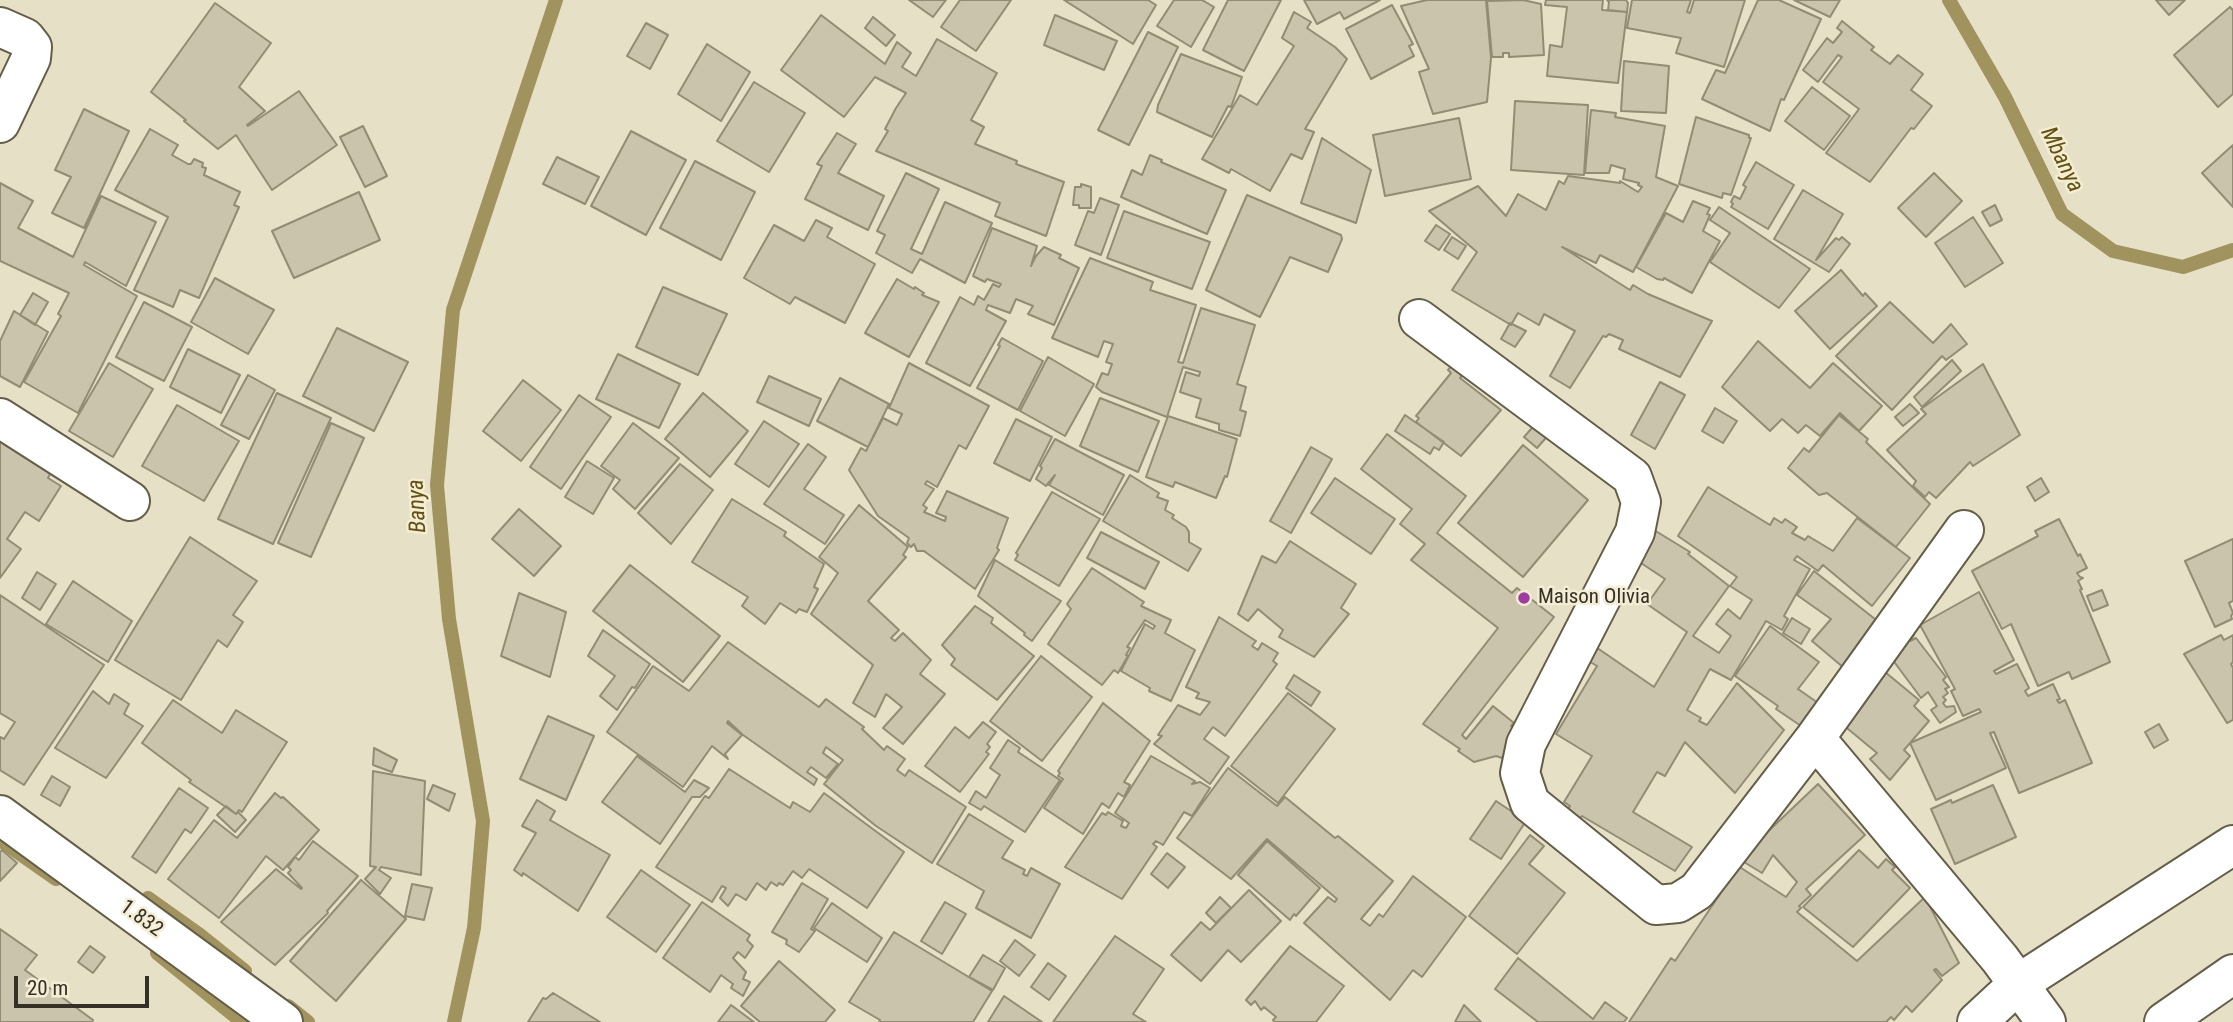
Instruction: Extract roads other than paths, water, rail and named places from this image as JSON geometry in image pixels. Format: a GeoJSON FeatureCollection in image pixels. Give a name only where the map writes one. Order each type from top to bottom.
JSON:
{"type":"FeatureCollection","features":[{"type":"Feature","properties":{"kind":"street"},"geometry":{"type":"LineString","coordinates":[[0,27],[25,38],[32,47],[31,58],[0,123]]}},
{"type":"Feature","properties":{"kind":"street"},"geometry":{"type":"LineString","coordinates":[[1419,319],[1632,477],[1641,502],[1635,532],[1526,744],[1520,774],[1530,803],[1656,905],[1678,903],[1697,891],[1815,738],[1964,530]]}},
{"type":"Feature","properties":{"kind":"street"},"geometry":{"type":"LineString","coordinates":[[0,418],[130,501]]}},
{"type":"Feature","properties":{"kind":"street"},"geometry":{"type":"LineString","coordinates":[[1815,738],[2000,959],[2046,1022]]}},
{"type":"Feature","properties":{"kind":"street","name":"1.832"},"geometry":{"type":"LineString","coordinates":[[0,815],[283,1022]]}},
{"type":"Feature","properties":{"kind":"street"},"geometry":{"type":"LineString","coordinates":[[1978,1022],[2018,985],[2233,845]]}},
{"type":"Feature","properties":{"kind":"street"},"geometry":{"type":"LineString","coordinates":[[2164,1022],[2233,974]]}},
{"type":"Feature","properties":{"kind":"waterway","name":"Banya"},"geometry":{"type":"LineString","coordinates":[[454,1022],[474,928],[483,821],[449,619],[437,485],[453,310],[556,0]]}},
{"type":"Feature","properties":{"kind":"waterway","name":"Mbanya"},"geometry":{"type":"LineString","coordinates":[[1949,0],[2005,97],[2062,214],[2113,251],[2183,267],[2233,250]]}},
{"type":"Feature","properties":{"kind":"waterway"},"geometry":{"type":"LineString","coordinates":[[0,840],[56,879]]}},
{"type":"Feature","properties":{"kind":"waterway"},"geometry":{"type":"LineString","coordinates":[[148,898],[245,971]]}},
{"type":"Feature","properties":{"kind":"waterway"},"geometry":{"type":"LineString","coordinates":[[157,953],[242,1022]]}},
{"type":"Feature","properties":{"kind":"waterway"},"geometry":{"type":"LineString","coordinates":[[288,1006],[308,1022]]}},
{"type":"Feature","properties":{"kind":"place","name":"Maison Olivia"},"geometry":{"type":"Point","coordinates":[1524,598]}}]}
